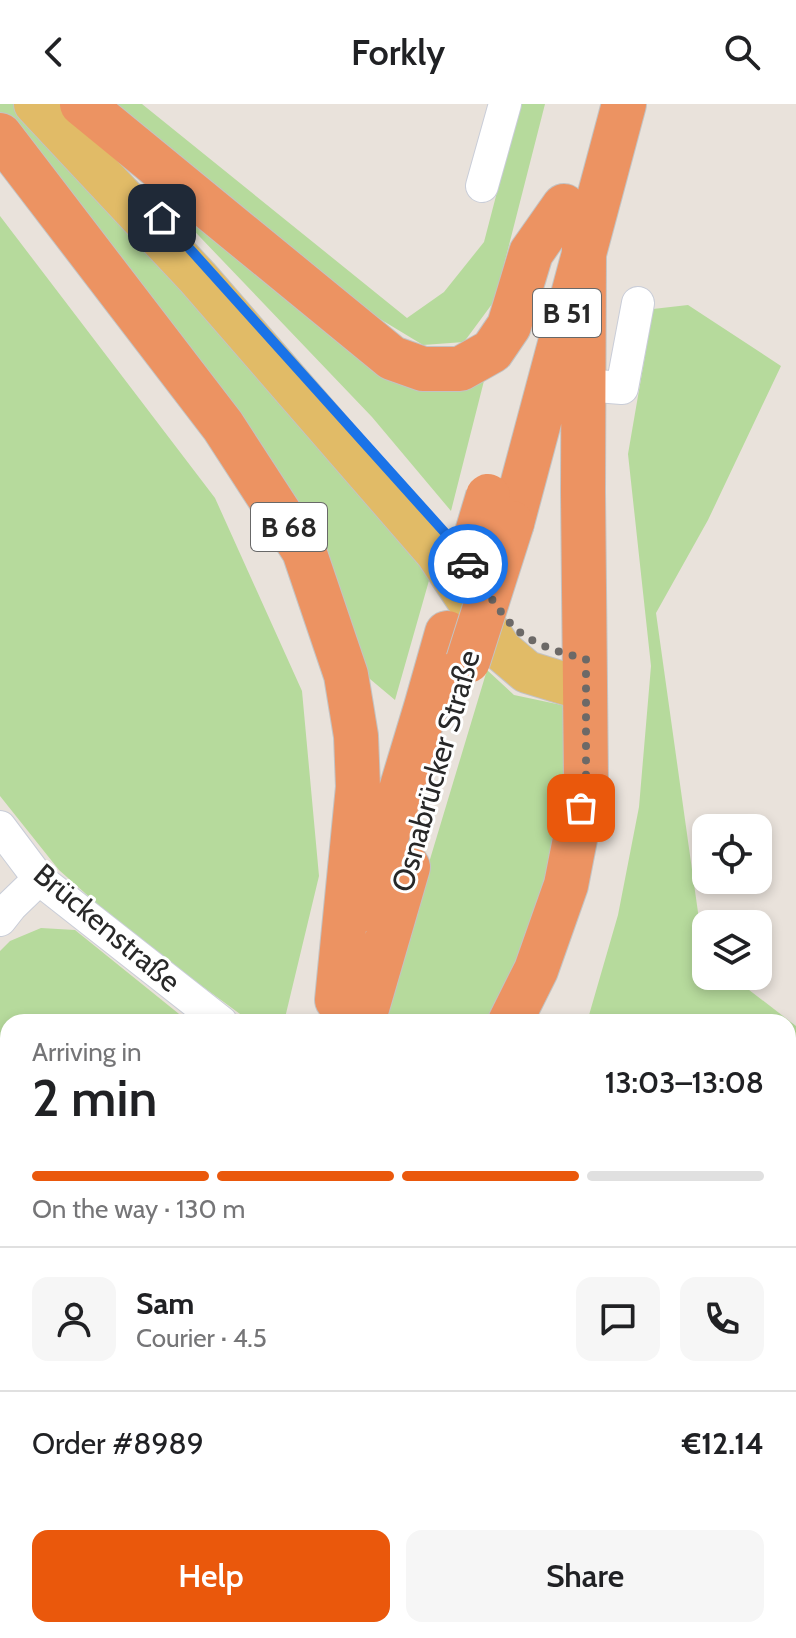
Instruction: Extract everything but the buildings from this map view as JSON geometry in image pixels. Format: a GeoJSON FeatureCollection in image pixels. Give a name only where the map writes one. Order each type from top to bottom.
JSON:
{"type":"FeatureCollection","features":[{"type":"Feature","properties":{"kind":"highway"},"geometry":{"type":"LineString","coordinates":[[82,104],[392,358],[423,369],[460,369],[492,351],[509,326],[531,253],[564,206]]}},
{"type":"Feature","properties":{"kind":"highway","name":"Osnabrücker Straße"},"geometry":{"type":"LineString","coordinates":[[500,509],[564,206],[592,104]]}},
{"type":"Feature","properties":{"kind":"highway","name":"Osnabrücker Straße"},"geometry":{"type":"LineString","coordinates":[[344,1014],[422,722],[457,647],[584,248],[624,104]]}},
{"type":"Feature","properties":{"kind":"highway","name":"B 68"},"geometry":{"type":"LineString","coordinates":[[0,135],[223,426],[304,551],[346,675],[356,736],[358,787],[344,1014]]}},
{"type":"Feature","properties":{"kind":"highway"},"geometry":{"type":"LineString","coordinates":[[514,1014],[536,970],[566,885],[586,783],[584,248]]}},
{"type":"Feature","properties":{"kind":"main road"},"geometry":{"type":"LineString","coordinates":[[35,104],[198,278],[436,552],[501,650],[527,672],[586,675]]}},
{"type":"Feature","properties":{"kind":"main road"},"geometry":{"type":"LineString","coordinates":[[60,104],[447,535],[515,628],[556,651],[586,675]]}},
{"type":"Feature","properties":{"kind":"street"},"geometry":{"type":"LineString","coordinates":[[482,186],[505,104]]}},
{"type":"Feature","properties":{"kind":"street"},"geometry":{"type":"LineString","coordinates":[[584,385],[622,388],[638,303]]}},
{"type":"Feature","properties":{"kind":"street","name":"Brückenstraße"},"geometry":{"type":"LineString","coordinates":[[0,827],[39,879],[211,1014]]}},
{"type":"Feature","properties":{"kind":"street"},"geometry":{"type":"LineString","coordinates":[[0,920],[39,879]]}},
{"type":"Feature","properties":{"kind":"green space"},"geometry":{"type":"Polygon","coordinates":[[[0,104],[15,104],[380,507],[430,577],[395,700],[364,674],[0,117],[0,104]]]}},
{"type":"Feature","properties":{"kind":"green space"},"geometry":{"type":"Polygon","coordinates":[[[112,104],[142,104],[407,318],[444,292],[484,242],[520,104],[545,104],[495,300],[464,342],[423,345],[375,316],[112,104]]]}},
{"type":"Feature","properties":{"kind":"green space"},"geometry":{"type":"Polygon","coordinates":[[[115,148],[372,357],[487,369],[451,511],[372,417],[115,148]]]}},
{"type":"Feature","properties":{"kind":"green space"},"geometry":{"type":"Polygon","coordinates":[[[0,216],[215,498],[302,691],[319,876],[286,1014],[240,1014],[131,934],[59,870],[0,796],[0,216]]]}},
{"type":"Feature","properties":{"kind":"green space"},"geometry":{"type":"Polygon","coordinates":[[[688,305],[781,366],[708,520],[656,613],[692,870],[692,894],[695,894],[698,910],[692,910],[692,990],[749,990],[780,1014],[589,1014],[618,915],[639,807],[651,666],[628,454],[653,309],[688,305]]]}},
{"type":"Feature","properties":{"kind":"green space"},"geometry":{"type":"Polygon","coordinates":[[[487,670],[514,695],[571,707],[567,788],[544,885],[518,962],[492,1014],[383,1014],[487,670]]]}},
{"type":"Feature","properties":{"kind":"green space"},"geometry":{"type":"Polygon","coordinates":[[[41,928],[75,930],[179,1014],[0,1014],[0,951],[10,941],[41,928]]]}},
{"type":"Feature","properties":{"kind":"way so far"},"geometry":{"type":"LineString","coordinates":[[468,564],[515,628],[556,651],[586,659],[586,783],[581,808]]}},
{"type":"Feature","properties":{"kind":"route"},"geometry":{"type":"LineString","coordinates":[[162,218],[447,535],[468,564]]}}]}
